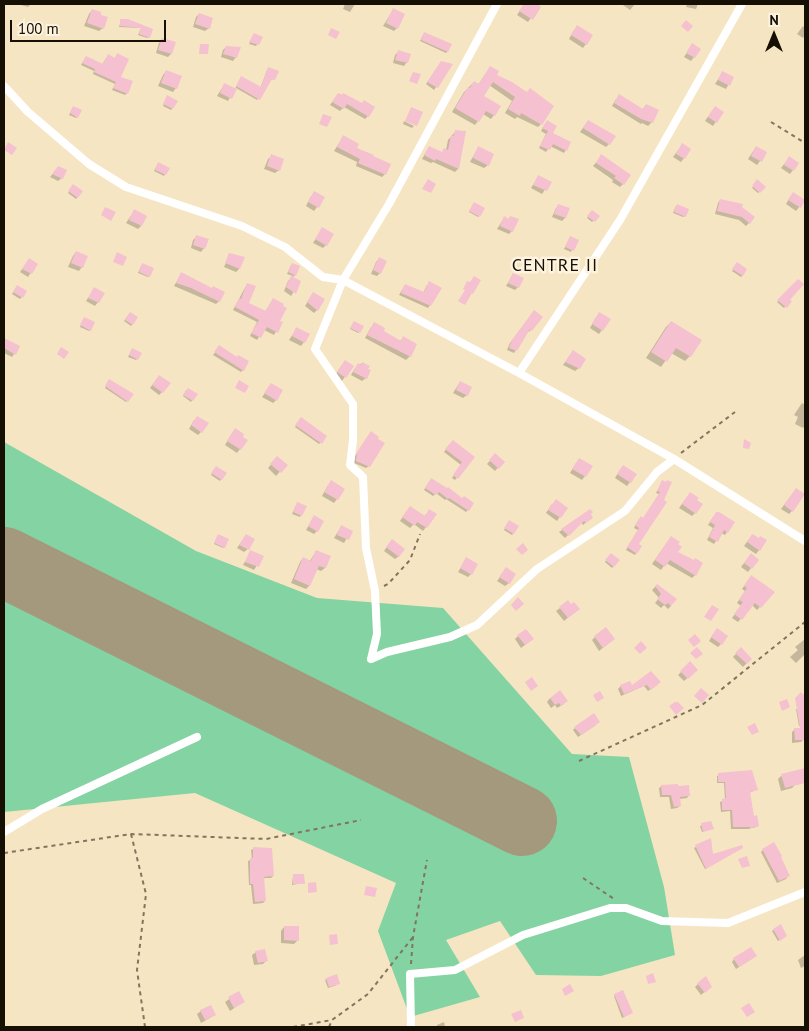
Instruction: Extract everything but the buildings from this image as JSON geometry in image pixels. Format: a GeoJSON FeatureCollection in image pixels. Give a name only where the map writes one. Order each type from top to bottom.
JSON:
{"type":"FeatureCollection","features":[{"type":"Feature","properties":{"kind":"street"},"geometry":{"type":"LineString","coordinates":[[497,4],[389,204],[342,280],[315,349],[353,404],[353,440],[350,465],[364,477],[366,548],[375,591],[377,634],[371,659],[387,652],[450,637],[477,625],[537,570],[625,511],[657,472],[674,459]]}},
{"type":"Feature","properties":{"kind":"street"},"geometry":{"type":"LineString","coordinates":[[519,374],[620,220],[742,4]]}},
{"type":"Feature","properties":{"kind":"street"},"geometry":{"type":"LineString","coordinates":[[4,86],[28,112],[89,164],[126,187],[242,226],[285,247],[323,277],[342,280],[519,374],[674,459],[805,541]]}},
{"type":"Feature","properties":{"kind":"street"},"geometry":{"type":"LineString","coordinates":[[4,832],[42,809],[197,737]]}},
{"type":"Feature","properties":{"kind":"street"},"geometry":{"type":"LineString","coordinates":[[411,1027],[410,974],[455,970],[523,935],[610,908],[626,908],[662,921],[728,924],[805,892]]}},
{"type":"Feature","properties":{"kind":"path"},"geometry":{"type":"LineString","coordinates":[[771,122],[805,143]]}},
{"type":"Feature","properties":{"kind":"path"},"geometry":{"type":"LineString","coordinates":[[674,459],[735,412]]}},
{"type":"Feature","properties":{"kind":"path"},"geometry":{"type":"LineString","coordinates":[[375,591],[388,584],[410,560],[420,534]]}},
{"type":"Feature","properties":{"kind":"path"},"geometry":{"type":"LineString","coordinates":[[578,761],[702,705],[805,622]]}},
{"type":"Feature","properties":{"kind":"path"},"geometry":{"type":"LineString","coordinates":[[4,853],[131,834],[266,839],[361,820]]}},
{"type":"Feature","properties":{"kind":"path"},"geometry":{"type":"LineString","coordinates":[[131,834],[146,894],[137,970],[145,1027]]}},
{"type":"Feature","properties":{"kind":"path"},"geometry":{"type":"LineString","coordinates":[[410,974],[413,938],[428,860]]}},
{"type":"Feature","properties":{"kind":"path"},"geometry":{"type":"LineString","coordinates":[[583,878],[626,908]]}},
{"type":"Feature","properties":{"kind":"path"},"geometry":{"type":"LineString","coordinates":[[292,1027],[332,1020],[368,994],[413,938]]}},
{"type":"Feature","properties":{"kind":"path"},"geometry":{"type":"LineString","coordinates":[[329,1027],[332,1020]]}},
{"type":"Feature","properties":{"kind":"green space"},"geometry":{"type":"Polygon","coordinates":[[[4,442],[196,551],[317,598],[443,608],[572,754],[629,757],[664,887],[675,955],[601,976],[536,975],[500,921],[446,940],[480,997],[410,1017],[378,931],[396,883],[195,793],[4,812],[4,442]]]}},
{"type":"Feature","properties":{"kind":"runway"},"geometry":{"type":"LineString","coordinates":[[4,562],[522,821]]}},
{"type":"Feature","properties":{"kind":"district","name":"CENTRE II"},"geometry":{"type":"Point","coordinates":[555,266]}}]}
